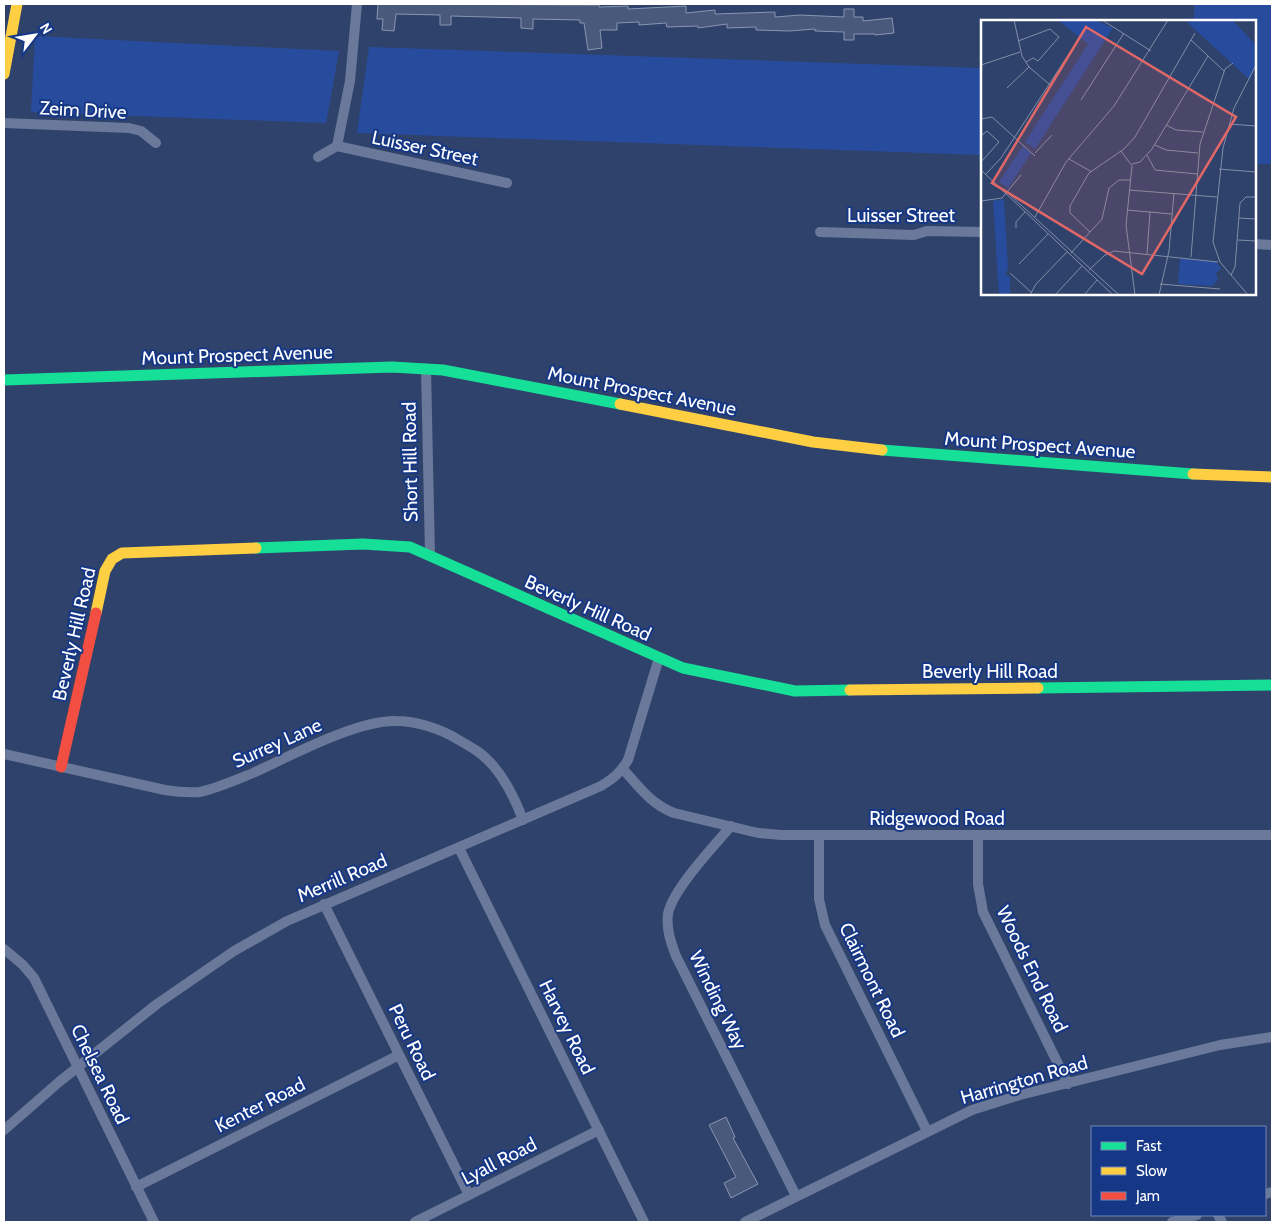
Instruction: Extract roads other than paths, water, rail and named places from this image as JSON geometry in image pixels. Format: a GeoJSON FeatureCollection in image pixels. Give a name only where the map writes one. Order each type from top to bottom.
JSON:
{"type":"FeatureCollection","features":[{"type":"Feature","properties":{"kind":"street"},"geometry":{"type":"LineString","coordinates":[[4,74],[17,4]]}},
{"type":"Feature","properties":{"kind":"street"},"geometry":{"type":"LineString","coordinates":[[318,157],[337,146],[350,81],[357,4]]}},
{"type":"Feature","properties":{"kind":"street","name":"Zeim Drive"},"geometry":{"type":"LineString","coordinates":[[4,123],[129,128],[141,131],[156,143]]}},
{"type":"Feature","properties":{"kind":"street","name":"Luisser Street"},"geometry":{"type":"LineString","coordinates":[[337,146],[507,184]]}},
{"type":"Feature","properties":{"kind":"street","name":"Luisser Street"},"geometry":{"type":"LineString","coordinates":[[820,232],[914,235],[927,231],[981,232]]}},
{"type":"Feature","properties":{"kind":"street"},"geometry":{"type":"LineString","coordinates":[[1256,244],[1272,245]]}},
{"type":"Feature","properties":{"kind":"street","name":"Mount Prospect Avenue"},"geometry":{"type":"LineString","coordinates":[[4,380],[298,372],[392,367],[444,370],[813,442],[942,456],[1185,474],[1272,477]]}},
{"type":"Feature","properties":{"kind":"street","name":"Short Hill Road"},"geometry":{"type":"LineString","coordinates":[[426,369],[430,556]]}},
{"type":"Feature","properties":{"kind":"street","name":"Beverly Hill Road"},"geometry":{"type":"LineString","coordinates":[[61,767],[105,571],[112,559],[122,552],[363,544],[410,547],[683,668],[794,691],[1272,685]]}},
{"type":"Feature","properties":{"kind":"street","name":"Merrill Road"},"geometry":{"type":"LineString","coordinates":[[4,1130],[156,1004],[204,970],[287,921],[601,786],[620,774],[628,760],[636,738],[659,658]]}},
{"type":"Feature","properties":{"kind":"street","name":"Surrey Lane"},"geometry":{"type":"LineString","coordinates":[[4,754],[165,790],[198,792],[236,780],[338,735],[378,723],[396,721],[451,735],[479,752],[513,794],[523,820]]}},
{"type":"Feature","properties":{"kind":"street","name":"Ridgewood Road"},"geometry":{"type":"LineString","coordinates":[[623,769],[651,800],[662,808],[731,826],[773,834],[819,836],[1272,835]]}},
{"type":"Feature","properties":{"kind":"street","name":"Winding Way"},"geometry":{"type":"LineString","coordinates":[[731,826],[673,900],[668,914],[668,930],[676,956],[796,1196]]}},
{"type":"Feature","properties":{"kind":"street","name":"Woods End Road"},"geometry":{"type":"LineString","coordinates":[[978,835],[978,884],[983,912],[1068,1084]]}},
{"type":"Feature","properties":{"kind":"street","name":"Clairmont Road"},"geometry":{"type":"LineString","coordinates":[[819,836],[819,899],[825,925],[927,1131]]}},
{"type":"Feature","properties":{"kind":"street","name":"Harvey Road"},"geometry":{"type":"LineString","coordinates":[[459,848],[644,1222]]}},
{"type":"Feature","properties":{"kind":"street","name":"Peru Road"},"geometry":{"type":"LineString","coordinates":[[324,904],[469,1195]]}},
{"type":"Feature","properties":{"kind":"street","name":"Chelsea Road"},"geometry":{"type":"LineString","coordinates":[[4,949],[23,965],[34,978],[154,1222]]}},
{"type":"Feature","properties":{"kind":"street","name":"Harrington Road"},"geometry":{"type":"LineString","coordinates":[[744,1222],[927,1131],[986,1105],[1220,1045],[1272,1036]]}},
{"type":"Feature","properties":{"kind":"street","name":"Kenter Road"},"geometry":{"type":"LineString","coordinates":[[136,1187],[399,1055]]}},
{"type":"Feature","properties":{"kind":"street","name":"Lyall Road"},"geometry":{"type":"LineString","coordinates":[[414,1222],[598,1130]]}},
{"type":"Feature","properties":{"kind":"street"},"geometry":{"type":"LineString","coordinates":[[1172,1222],[1193,1216]]}}]}
